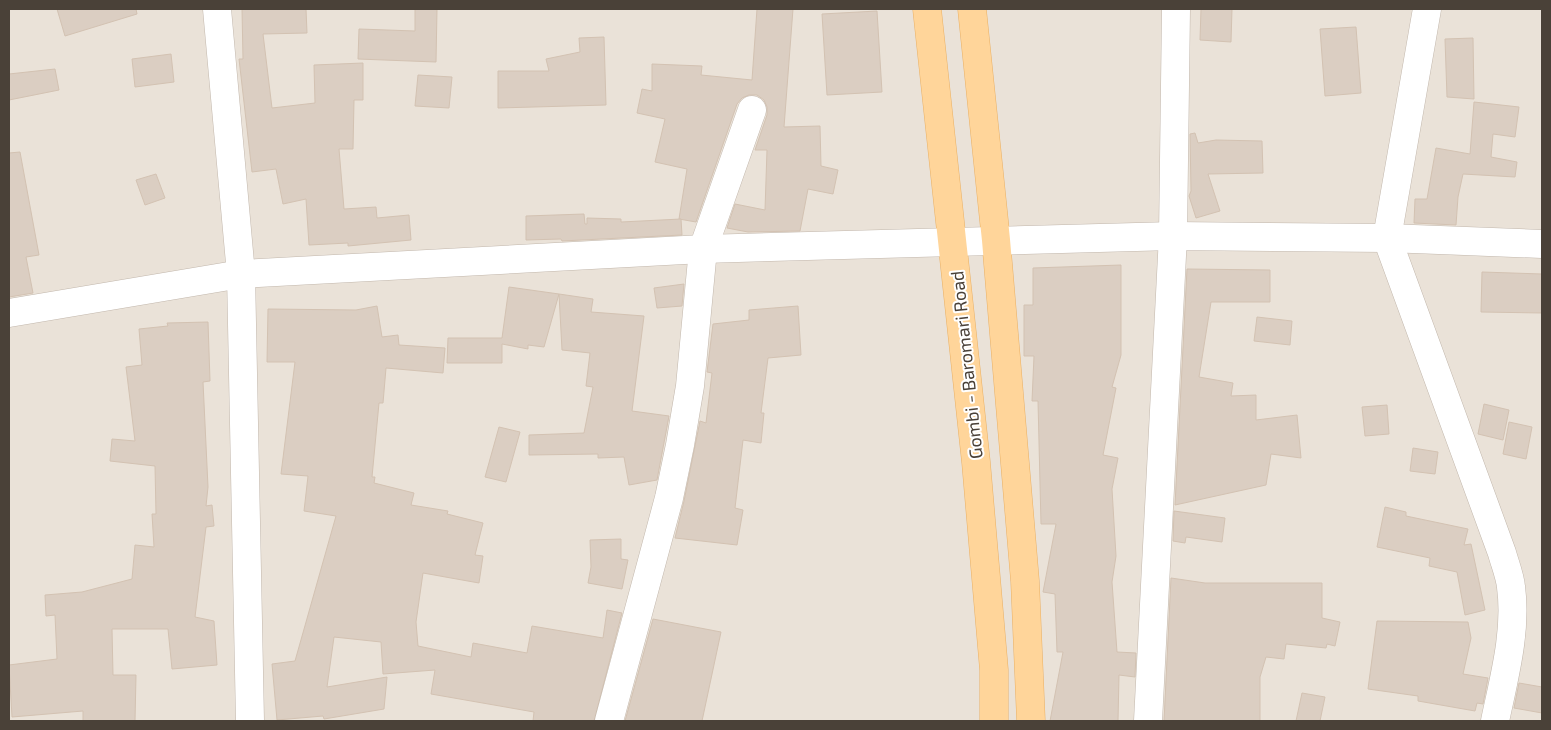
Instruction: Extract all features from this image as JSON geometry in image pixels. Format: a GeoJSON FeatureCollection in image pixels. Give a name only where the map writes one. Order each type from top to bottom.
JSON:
{"type":"FeatureCollection","features":[{"type":"Feature","properties":{"kind":"main road","name":"Gombi - Baromari Road"},"geometry":{"type":"LineString","coordinates":[[927,9],[954,242],[994,670],[994,721]]}},
{"type":"Feature","properties":{"kind":"main road"},"geometry":{"type":"LineString","coordinates":[[972,9],[996,240],[1025,581],[1031,721]]}},
{"type":"Feature","properties":{"kind":"street"},"geometry":{"type":"LineString","coordinates":[[216,9],[241,274],[250,721]]}},
{"type":"Feature","properties":{"kind":"street"},"geometry":{"type":"LineString","coordinates":[[1148,721],[1174,236],[1176,9]]}},
{"type":"Feature","properties":{"kind":"street"},"geometry":{"type":"LineString","coordinates":[[1427,9],[1387,238],[1502,553],[1511,586],[1512,620],[1508,658],[1495,721]]}},
{"type":"Feature","properties":{"kind":"street"},"geometry":{"type":"LineString","coordinates":[[610,721],[669,498],[680,445],[690,386],[703,249],[752,110]]}},
{"type":"Feature","properties":{"kind":"street"},"geometry":{"type":"LineString","coordinates":[[9,313],[241,274],[703,249],[1174,236],[1387,238],[1542,244]]}},
{"type":"Feature","properties":{"kind":"shaded area"},"geometry":{"type":"Polygon","coordinates":[[[9,9],[1542,9],[1542,721],[9,721],[9,9]]]}},
{"type":"Feature","properties":{"kind":"building"},"geometry":{"type":"Polygon","coordinates":[[[57,9],[136,9],[137,14],[65,36],[57,9]]]}},
{"type":"Feature","properties":{"kind":"building"},"geometry":{"type":"Polygon","coordinates":[[[242,9],[306,9],[307,33],[263,34],[272,108],[315,103],[314,65],[363,63],[363,100],[354,100],[353,149],[339,149],[344,209],[376,207],[377,218],[409,215],[411,240],[348,246],[348,243],[309,245],[306,199],[283,204],[276,169],[252,172],[239,59],[243,59],[242,9]]]}},
{"type":"Feature","properties":{"kind":"building"},"geometry":{"type":"Polygon","coordinates":[[[415,9],[437,9],[436,62],[358,59],[359,29],[415,31],[415,9]]]}},
{"type":"Feature","properties":{"kind":"building"},"geometry":{"type":"Polygon","coordinates":[[[757,9],[793,9],[784,127],[820,126],[821,166],[838,170],[833,194],[808,189],[800,231],[748,232],[727,228],[735,204],[765,210],[767,150],[755,150],[767,115],[767,107],[764,100],[757,95],[749,95],[742,98],[737,104],[696,222],[679,219],[687,169],[655,162],[665,119],[637,113],[642,89],[652,91],[652,64],[702,66],[701,75],[752,80],[757,9]]]}},
{"type":"Feature","properties":{"kind":"building"},"geometry":{"type":"Polygon","coordinates":[[[1201,9],[1232,9],[1231,42],[1200,40],[1201,9]]]}},
{"type":"Feature","properties":{"kind":"building"},"geometry":{"type":"Polygon","coordinates":[[[877,11],[882,92],[827,95],[822,14],[877,11]]]}},
{"type":"Feature","properties":{"kind":"building"},"geometry":{"type":"Polygon","coordinates":[[[1356,27],[1361,93],[1325,96],[1320,29],[1356,27]]]}},
{"type":"Feature","properties":{"kind":"building"},"geometry":{"type":"Polygon","coordinates":[[[604,37],[606,105],[498,108],[498,71],[549,71],[546,59],[580,52],[579,38],[604,37]]]}},
{"type":"Feature","properties":{"kind":"building"},"geometry":{"type":"Polygon","coordinates":[[[1473,38],[1474,99],[1447,97],[1445,39],[1473,38]]]}},
{"type":"Feature","properties":{"kind":"building"},"geometry":{"type":"Polygon","coordinates":[[[171,54],[174,82],[135,87],[132,59],[171,54]]]}},
{"type":"Feature","properties":{"kind":"building"},"geometry":{"type":"Polygon","coordinates":[[[55,69],[59,90],[9,100],[9,74],[55,69]]]}},
{"type":"Feature","properties":{"kind":"building"},"geometry":{"type":"Polygon","coordinates":[[[418,75],[452,77],[449,108],[415,106],[418,75]]]}},
{"type":"Feature","properties":{"kind":"building"},"geometry":{"type":"Polygon","coordinates":[[[1474,102],[1519,107],[1515,137],[1493,134],[1491,157],[1517,162],[1515,177],[1463,174],[1458,197],[1456,225],[1414,223],[1415,199],[1427,199],[1436,148],[1470,154],[1474,102]]]}},
{"type":"Feature","properties":{"kind":"building"},"geometry":{"type":"Polygon","coordinates":[[[1195,133],[1198,143],[1216,140],[1262,141],[1263,173],[1208,174],[1220,211],[1196,218],[1189,196],[1191,191],[1190,134],[1195,133]]]}},
{"type":"Feature","properties":{"kind":"building"},"geometry":{"type":"Polygon","coordinates":[[[20,152],[39,255],[26,257],[33,293],[9,297],[9,153],[20,152]]]}},
{"type":"Feature","properties":{"kind":"building"},"geometry":{"type":"Polygon","coordinates":[[[156,174],[165,198],[145,205],[136,180],[156,174]]]}},
{"type":"Feature","properties":{"kind":"building"},"geometry":{"type":"Polygon","coordinates":[[[584,214],[585,224],[587,224],[587,218],[621,219],[621,222],[681,219],[682,235],[562,241],[561,239],[526,240],[526,216],[584,214]]]}},
{"type":"Feature","properties":{"kind":"building"},"geometry":{"type":"Polygon","coordinates":[[[1121,265],[1121,355],[1112,387],[1116,388],[1103,455],[1118,458],[1112,489],[1116,556],[1112,582],[1117,652],[1136,653],[1135,677],[1119,675],[1118,721],[1050,721],[1063,652],[1057,652],[1055,594],[1043,592],[1056,524],[1041,524],[1038,401],[1032,401],[1034,356],[1024,356],[1024,305],[1033,305],[1033,268],[1121,265]]]}},
{"type":"Feature","properties":{"kind":"building"},"geometry":{"type":"Polygon","coordinates":[[[1187,269],[1270,270],[1270,302],[1211,302],[1199,377],[1233,383],[1231,396],[1256,395],[1256,420],[1297,415],[1301,458],[1271,454],[1266,485],[1175,505],[1187,269]]]}},
{"type":"Feature","properties":{"kind":"building"},"geometry":{"type":"Polygon","coordinates":[[[1482,272],[1542,274],[1542,313],[1481,312],[1482,272]]]}},
{"type":"Feature","properties":{"kind":"building"},"geometry":{"type":"Polygon","coordinates":[[[684,284],[682,306],[657,308],[654,288],[684,284]]]}},
{"type":"Feature","properties":{"kind":"building"},"geometry":{"type":"Polygon","coordinates":[[[509,287],[559,294],[544,347],[528,345],[528,349],[502,344],[502,363],[447,363],[448,338],[502,338],[509,287]]]}},
{"type":"Feature","properties":{"kind":"building"},"geometry":{"type":"Polygon","coordinates":[[[559,294],[593,299],[591,312],[644,316],[632,411],[669,416],[657,480],[629,485],[624,457],[598,458],[598,454],[529,455],[529,435],[584,433],[593,387],[586,386],[590,353],[562,350],[559,294]]]}},
{"type":"Feature","properties":{"kind":"building"},"geometry":{"type":"Polygon","coordinates":[[[377,306],[382,337],[398,335],[399,345],[445,348],[443,373],[386,368],[383,403],[379,403],[372,477],[375,477],[374,483],[414,493],[411,505],[448,511],[447,514],[483,523],[475,555],[483,556],[479,583],[423,573],[416,622],[418,646],[471,657],[473,643],[527,653],[532,626],[603,638],[607,610],[622,613],[594,721],[533,721],[534,712],[431,694],[435,670],[383,674],[381,642],[334,637],[327,687],[387,677],[384,709],[324,719],[323,716],[277,720],[272,664],[295,661],[336,516],[304,511],[308,476],[281,474],[295,362],[267,362],[268,309],[356,310],[377,306]]]}},
{"type":"Feature","properties":{"kind":"building"},"geometry":{"type":"Polygon","coordinates":[[[798,306],[801,355],[768,358],[761,413],[764,413],[761,443],[743,440],[735,508],[743,510],[737,545],[675,538],[700,421],[706,423],[712,373],[707,372],[713,324],[749,320],[749,310],[798,306]]]}},
{"type":"Feature","properties":{"kind":"building"},"geometry":{"type":"Polygon","coordinates":[[[1257,317],[1292,321],[1290,345],[1254,341],[1257,317]]]}},
{"type":"Feature","properties":{"kind":"building"},"geometry":{"type":"Polygon","coordinates":[[[208,322],[210,381],[203,382],[208,487],[206,506],[212,505],[214,526],[206,527],[195,617],[214,621],[217,665],[172,669],[168,629],[112,629],[113,675],[136,675],[135,721],[83,721],[83,711],[12,717],[9,665],[57,659],[55,615],[46,616],[45,595],[82,592],[132,579],[135,545],[154,547],[152,514],[156,514],[155,466],[110,461],[112,439],[135,441],[126,367],[142,365],[139,329],[168,326],[167,323],[208,322]]]}},
{"type":"Feature","properties":{"kind":"building"},"geometry":{"type":"Polygon","coordinates":[[[1484,404],[1509,410],[1503,440],[1478,434],[1484,404]]]}},
{"type":"Feature","properties":{"kind":"building"},"geometry":{"type":"Polygon","coordinates":[[[1387,405],[1389,434],[1365,436],[1362,407],[1387,405]]]}},
{"type":"Feature","properties":{"kind":"building"},"geometry":{"type":"Polygon","coordinates":[[[1509,422],[1532,427],[1526,459],[1503,454],[1509,422]]]}},
{"type":"Feature","properties":{"kind":"building"},"geometry":{"type":"Polygon","coordinates":[[[499,427],[520,432],[506,482],[485,477],[499,427]]]}},
{"type":"Feature","properties":{"kind":"building"},"geometry":{"type":"Polygon","coordinates":[[[1413,448],[1438,452],[1435,474],[1410,471],[1413,448]]]}},
{"type":"Feature","properties":{"kind":"building"},"geometry":{"type":"Polygon","coordinates":[[[1385,507],[1406,512],[1406,516],[1468,529],[1464,545],[1471,544],[1485,610],[1465,615],[1457,572],[1429,566],[1430,558],[1377,547],[1385,507]]]}},
{"type":"Feature","properties":{"kind":"building"},"geometry":{"type":"Polygon","coordinates":[[[1174,511],[1225,518],[1222,542],[1186,537],[1185,543],[1173,541],[1174,511]]]}},
{"type":"Feature","properties":{"kind":"building"},"geometry":{"type":"Polygon","coordinates":[[[621,539],[621,559],[628,560],[622,589],[588,583],[591,567],[590,540],[621,539]]]}},
{"type":"Feature","properties":{"kind":"building"},"geometry":{"type":"Polygon","coordinates":[[[1171,578],[1205,583],[1322,583],[1322,618],[1340,622],[1335,646],[1327,644],[1326,648],[1286,644],[1284,659],[1266,657],[1260,677],[1260,721],[1164,721],[1171,578]]]}},
{"type":"Feature","properties":{"kind":"building"},"geometry":{"type":"Polygon","coordinates":[[[653,619],[721,632],[702,721],[625,721],[653,619]]]}},
{"type":"Feature","properties":{"kind":"building"},"geometry":{"type":"Polygon","coordinates":[[[1377,621],[1468,622],[1471,638],[1463,674],[1488,678],[1483,704],[1477,703],[1475,711],[1418,701],[1418,696],[1368,689],[1377,621]]]}},
{"type":"Feature","properties":{"kind":"building"},"geometry":{"type":"Polygon","coordinates":[[[1519,683],[1542,687],[1542,713],[1514,708],[1519,683]]]}},
{"type":"Feature","properties":{"kind":"building"},"geometry":{"type":"Polygon","coordinates":[[[1302,693],[1325,697],[1320,721],[1296,721],[1302,693]]]}}]}
